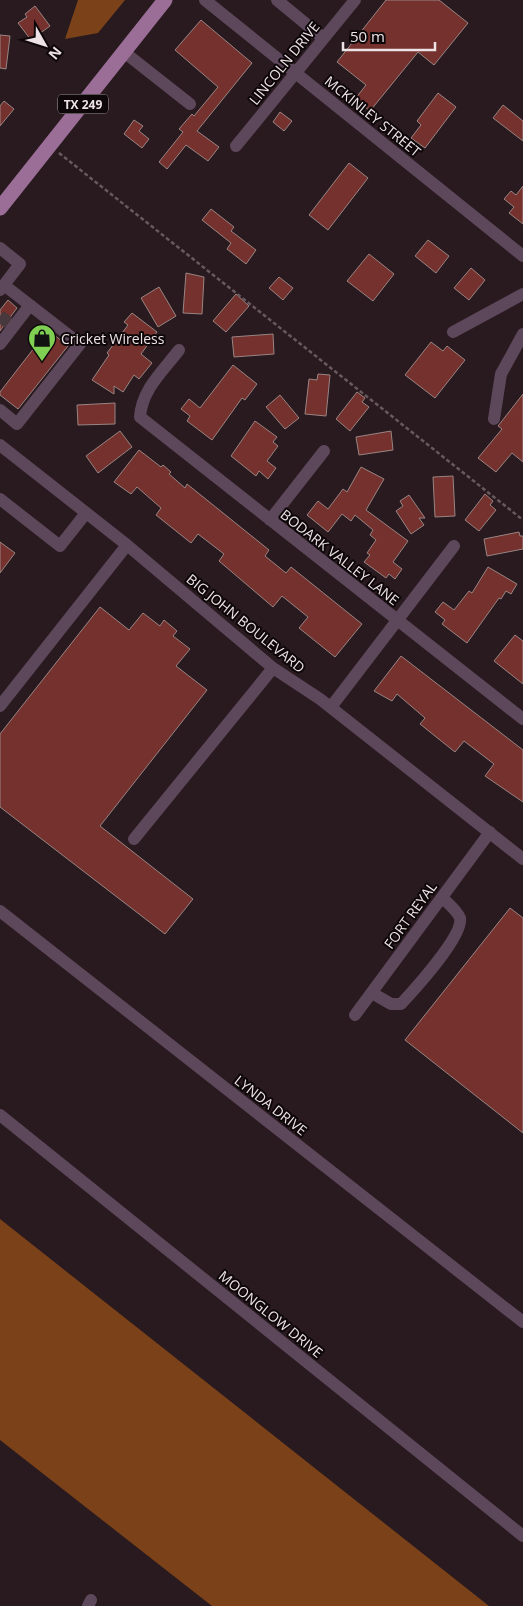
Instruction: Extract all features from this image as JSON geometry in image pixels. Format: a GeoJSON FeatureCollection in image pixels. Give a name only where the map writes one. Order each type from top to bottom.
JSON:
{"type":"FeatureCollection","features":[{"type":"Feature","properties":{"kind":"main road","name":"TX 249"},"geometry":{"type":"LineString","coordinates":[[0,208],[165,0]]}},
{"type":"Feature","properties":{"kind":"street","name":"MCKINLEY STREET"},"geometry":{"type":"LineString","coordinates":[[205,0],[523,256]]}},
{"type":"Feature","properties":{"kind":"street"},"geometry":{"type":"LineString","coordinates":[[277,0],[324,38]]}},
{"type":"Feature","properties":{"kind":"street","name":"LINCOLN DRIVE"},"geometry":{"type":"LineString","coordinates":[[236,146],[355,0]]}},
{"type":"Feature","properties":{"kind":"street"},"geometry":{"type":"LineString","coordinates":[[124,52],[190,104]]}},
{"type":"Feature","properties":{"kind":"street"},"geometry":{"type":"LineString","coordinates":[[0,248],[20,264],[2,287],[30,305],[80,344],[17,424],[2,415]]}},
{"type":"Feature","properties":{"kind":"street"},"geometry":{"type":"LineString","coordinates":[[453,332],[523,294]]}},
{"type":"Feature","properties":{"kind":"street"},"geometry":{"type":"LineString","coordinates":[[1,341],[30,305]]}},
{"type":"Feature","properties":{"kind":"street"},"geometry":{"type":"LineString","coordinates":[[494,419],[501,374],[523,334]]}},
{"type":"Feature","properties":{"kind":"street","name":"BODARK VALLEY LANE"},"geometry":{"type":"LineString","coordinates":[[179,350],[147,390],[141,403],[140,417],[399,622],[521,712]]}},
{"type":"Feature","properties":{"kind":"street","name":"BIG JOHN BOULEVARD"},"geometry":{"type":"LineString","coordinates":[[0,444],[127,545],[273,668],[331,707],[523,859]]}},
{"type":"Feature","properties":{"kind":"street"},"geometry":{"type":"LineString","coordinates":[[270,520],[324,451]]}},
{"type":"Feature","properties":{"kind":"street"},"geometry":{"type":"LineString","coordinates":[[0,499],[60,546],[86,513]]}},
{"type":"Feature","properties":{"kind":"street"},"geometry":{"type":"LineString","coordinates":[[0,706],[127,545]]}},
{"type":"Feature","properties":{"kind":"street"},"geometry":{"type":"LineString","coordinates":[[331,707],[399,622],[454,546]]}},
{"type":"Feature","properties":{"kind":"street"},"geometry":{"type":"LineString","coordinates":[[134,839],[273,668]]}},
{"type":"Feature","properties":{"kind":"street","name":"FORT REYAL"},"geometry":{"type":"LineString","coordinates":[[355,1015],[490,832]]}},
{"type":"Feature","properties":{"kind":"street"},"geometry":{"type":"LineString","coordinates":[[372,993],[391,1004],[401,1004],[442,955],[456,933],[460,920],[454,909],[442,897]]}},
{"type":"Feature","properties":{"kind":"street","name":"LYNDA DRIVE"},"geometry":{"type":"LineString","coordinates":[[0,911],[523,1322]]}},
{"type":"Feature","properties":{"kind":"street","name":"MOONGLOW DRIVE"},"geometry":{"type":"LineString","coordinates":[[0,1115],[523,1536]]}},
{"type":"Feature","properties":{"kind":"path"},"geometry":{"type":"LineString","coordinates":[[50,146],[523,520]]}},
{"type":"Feature","properties":{"kind":"shaded area"},"geometry":{"type":"Polygon","coordinates":[[[78,0],[125,0],[98,33],[65,39],[78,0]]]}},
{"type":"Feature","properties":{"kind":"shaded area"},"geometry":{"type":"Polygon","coordinates":[[[0,1219],[489,1606],[212,1606],[0,1440],[0,1219]]]}},
{"type":"Feature","properties":{"kind":"building"},"geometry":{"type":"Polygon","coordinates":[[[386,0],[439,0],[468,23],[434,65],[418,52],[370,111],[355,99],[366,85],[337,62],[386,0]]]}},
{"type":"Feature","properties":{"kind":"building"},"geometry":{"type":"Polygon","coordinates":[[[35,6],[50,26],[31,40],[18,23],[27,17],[25,14],[35,6]]]}},
{"type":"Feature","properties":{"kind":"building"},"geometry":{"type":"Polygon","coordinates":[[[201,20],[252,63],[197,131],[219,147],[208,161],[186,145],[167,169],[159,162],[183,132],[179,129],[192,114],[194,116],[218,87],[175,50],[201,20]]]}},
{"type":"Feature","properties":{"kind":"building"},"geometry":{"type":"Polygon","coordinates":[[[0,35],[10,36],[6,69],[0,68],[0,35]]]}},
{"type":"Feature","properties":{"kind":"building"},"geometry":{"type":"Polygon","coordinates":[[[438,93],[456,107],[425,148],[411,138],[421,125],[417,121],[438,93]]]}},
{"type":"Feature","properties":{"kind":"building"},"geometry":{"type":"Polygon","coordinates":[[[4,101],[14,109],[0,126],[0,106],[4,101]]]}},
{"type":"Feature","properties":{"kind":"building"},"geometry":{"type":"Polygon","coordinates":[[[503,105],[523,121],[523,141],[493,118],[503,105]]]}},
{"type":"Feature","properties":{"kind":"building"},"geometry":{"type":"Polygon","coordinates":[[[280,112],[292,121],[284,131],[273,122],[280,112]]]}},
{"type":"Feature","properties":{"kind":"building"},"geometry":{"type":"Polygon","coordinates":[[[134,120],[143,126],[139,131],[149,139],[142,148],[124,134],[134,120]]]}},
{"type":"Feature","properties":{"kind":"building"},"geometry":{"type":"Polygon","coordinates":[[[349,163],[368,178],[328,230],[309,215],[349,163]]]}},
{"type":"Feature","properties":{"kind":"building"},"geometry":{"type":"Polygon","coordinates":[[[523,186],[523,224],[509,213],[514,207],[504,199],[511,191],[516,195],[523,186]]]}},
{"type":"Feature","properties":{"kind":"building"},"geometry":{"type":"Polygon","coordinates":[[[211,209],[234,227],[231,231],[256,250],[246,264],[227,249],[231,243],[202,220],[211,209]]]}},
{"type":"Feature","properties":{"kind":"building"},"geometry":{"type":"Polygon","coordinates":[[[428,240],[449,256],[436,273],[415,256],[428,240]]]}},
{"type":"Feature","properties":{"kind":"building"},"geometry":{"type":"Polygon","coordinates":[[[369,254],[394,274],[373,301],[347,281],[369,254]]]}},
{"type":"Feature","properties":{"kind":"building"},"geometry":{"type":"Polygon","coordinates":[[[471,268],[485,280],[469,300],[454,288],[471,268]]]}},
{"type":"Feature","properties":{"kind":"building"},"geometry":{"type":"Polygon","coordinates":[[[186,273],[204,277],[202,314],[183,313],[186,273]]]}},
{"type":"Feature","properties":{"kind":"building"},"geometry":{"type":"Polygon","coordinates":[[[279,277],[293,288],[283,300],[269,288],[279,277]]]}},
{"type":"Feature","properties":{"kind":"building"},"geometry":{"type":"Polygon","coordinates":[[[159,287],[176,316],[158,327],[141,298],[159,287]]]}},
{"type":"Feature","properties":{"kind":"building"},"geometry":{"type":"Polygon","coordinates":[[[236,294],[249,306],[226,332],[213,321],[236,294]]]}},
{"type":"Feature","properties":{"kind":"building"},"geometry":{"type":"Polygon","coordinates":[[[8,300],[17,308],[0,331],[0,310],[8,300]]]}},
{"type":"Feature","properties":{"kind":"building"},"geometry":{"type":"Polygon","coordinates":[[[132,313],[157,332],[141,354],[152,363],[139,379],[134,375],[123,392],[114,386],[114,394],[92,380],[109,355],[107,353],[128,325],[124,322],[132,313]]]}},
{"type":"Feature","properties":{"kind":"building"},"geometry":{"type":"Polygon","coordinates":[[[48,330],[68,346],[18,409],[0,395],[0,392],[48,330]]]}},
{"type":"Feature","properties":{"kind":"building"},"geometry":{"type":"Polygon","coordinates":[[[273,334],[274,354],[234,357],[232,337],[273,334]]]}},
{"type":"Feature","properties":{"kind":"building"},"geometry":{"type":"Polygon","coordinates":[[[431,342],[443,351],[447,346],[465,360],[435,398],[405,375],[431,342]]]}},
{"type":"Feature","properties":{"kind":"building"},"geometry":{"type":"Polygon","coordinates":[[[233,365],[257,384],[245,400],[242,398],[212,440],[187,421],[190,416],[181,409],[189,399],[200,408],[233,365]]]}},
{"type":"Feature","properties":{"kind":"building"},"geometry":{"type":"Polygon","coordinates":[[[318,374],[330,375],[326,416],[305,414],[309,379],[317,380],[318,374]]]}},
{"type":"Feature","properties":{"kind":"building"},"geometry":{"type":"Polygon","coordinates":[[[357,392],[365,398],[362,402],[369,407],[350,431],[336,419],[357,392]]]}},
{"type":"Feature","properties":{"kind":"building"},"geometry":{"type":"Polygon","coordinates":[[[523,394],[523,462],[512,453],[496,472],[478,458],[502,429],[498,426],[523,394]]]}},
{"type":"Feature","properties":{"kind":"building"},"geometry":{"type":"Polygon","coordinates":[[[280,395],[299,418],[285,429],[266,407],[280,395]]]}},
{"type":"Feature","properties":{"kind":"building"},"geometry":{"type":"Polygon","coordinates":[[[115,403],[115,424],[78,425],[77,405],[115,403]]]}},
{"type":"Feature","properties":{"kind":"building"},"geometry":{"type":"Polygon","coordinates":[[[255,421],[277,437],[273,442],[278,446],[267,461],[276,468],[268,479],[259,471],[256,476],[231,456],[255,421]]]}},
{"type":"Feature","properties":{"kind":"building"},"geometry":{"type":"Polygon","coordinates":[[[120,431],[132,447],[98,473],[86,456],[120,431]]]}},
{"type":"Feature","properties":{"kind":"building"},"geometry":{"type":"Polygon","coordinates":[[[391,431],[393,450],[359,455],[356,437],[391,431]]]}},
{"type":"Feature","properties":{"kind":"building"},"geometry":{"type":"Polygon","coordinates":[[[139,450],[161,467],[163,465],[171,472],[169,474],[185,488],[187,484],[269,550],[265,556],[286,573],[291,567],[362,624],[335,657],[299,628],[308,617],[282,596],[273,607],[219,561],[224,554],[198,534],[191,543],[156,515],[161,508],[137,487],[131,494],[114,482],[139,450]]]}},
{"type":"Feature","properties":{"kind":"building"},"geometry":{"type":"Polygon","coordinates":[[[361,467],[384,479],[366,510],[408,541],[393,562],[402,569],[395,579],[389,574],[386,578],[364,562],[370,555],[367,553],[376,540],[370,535],[373,530],[355,515],[351,521],[342,514],[328,532],[307,515],[318,501],[328,509],[343,489],[347,492],[361,467]]]}},
{"type":"Feature","properties":{"kind":"building"},"geometry":{"type":"Polygon","coordinates":[[[453,476],[455,516],[435,517],[433,477],[453,476]]]}},
{"type":"Feature","properties":{"kind":"building"},"geometry":{"type":"Polygon","coordinates":[[[485,494],[493,501],[490,505],[496,510],[479,531],[465,520],[485,494]]]}},
{"type":"Feature","properties":{"kind":"building"},"geometry":{"type":"Polygon","coordinates":[[[409,495],[425,518],[419,518],[424,525],[411,534],[396,511],[403,506],[400,501],[409,495]]]}},
{"type":"Feature","properties":{"kind":"building"},"geometry":{"type":"Polygon","coordinates":[[[519,532],[520,536],[523,536],[523,549],[487,556],[484,539],[519,532]]]}},
{"type":"Feature","properties":{"kind":"building"},"geometry":{"type":"Polygon","coordinates":[[[0,542],[15,553],[0,573],[0,542]]]}},
{"type":"Feature","properties":{"kind":"building"},"geometry":{"type":"Polygon","coordinates":[[[488,567],[517,584],[511,594],[506,591],[501,599],[499,598],[467,643],[442,624],[445,620],[435,612],[443,602],[454,610],[469,591],[472,593],[488,567]]]}},
{"type":"Feature","properties":{"kind":"building"},"geometry":{"type":"Polygon","coordinates":[[[100,607],[129,630],[143,613],[160,626],[164,620],[177,631],[173,636],[190,649],[176,666],[207,690],[100,826],[193,899],[165,934],[0,807],[0,734],[100,607]]]}},
{"type":"Feature","properties":{"kind":"building"},"geometry":{"type":"Polygon","coordinates":[[[515,635],[523,641],[523,684],[494,661],[515,635]]]}},
{"type":"Feature","properties":{"kind":"building"},"geometry":{"type":"Polygon","coordinates":[[[401,656],[523,750],[523,802],[485,776],[494,764],[464,741],[455,752],[420,724],[425,718],[397,694],[392,701],[374,691],[401,656]]]}},
{"type":"Feature","properties":{"kind":"building"},"geometry":{"type":"Polygon","coordinates":[[[510,908],[523,918],[523,1133],[405,1040],[510,908]]]}},
{"type":"Feature","properties":{"kind":"tunnel"},"geometry":{"type":"LineString","coordinates":[[0,316],[10,324]]}},
{"type":"Feature","properties":{"kind":"place","name":"Cricket Wireless"},"geometry":{"type":"Point","coordinates":[42,362]}}]}
